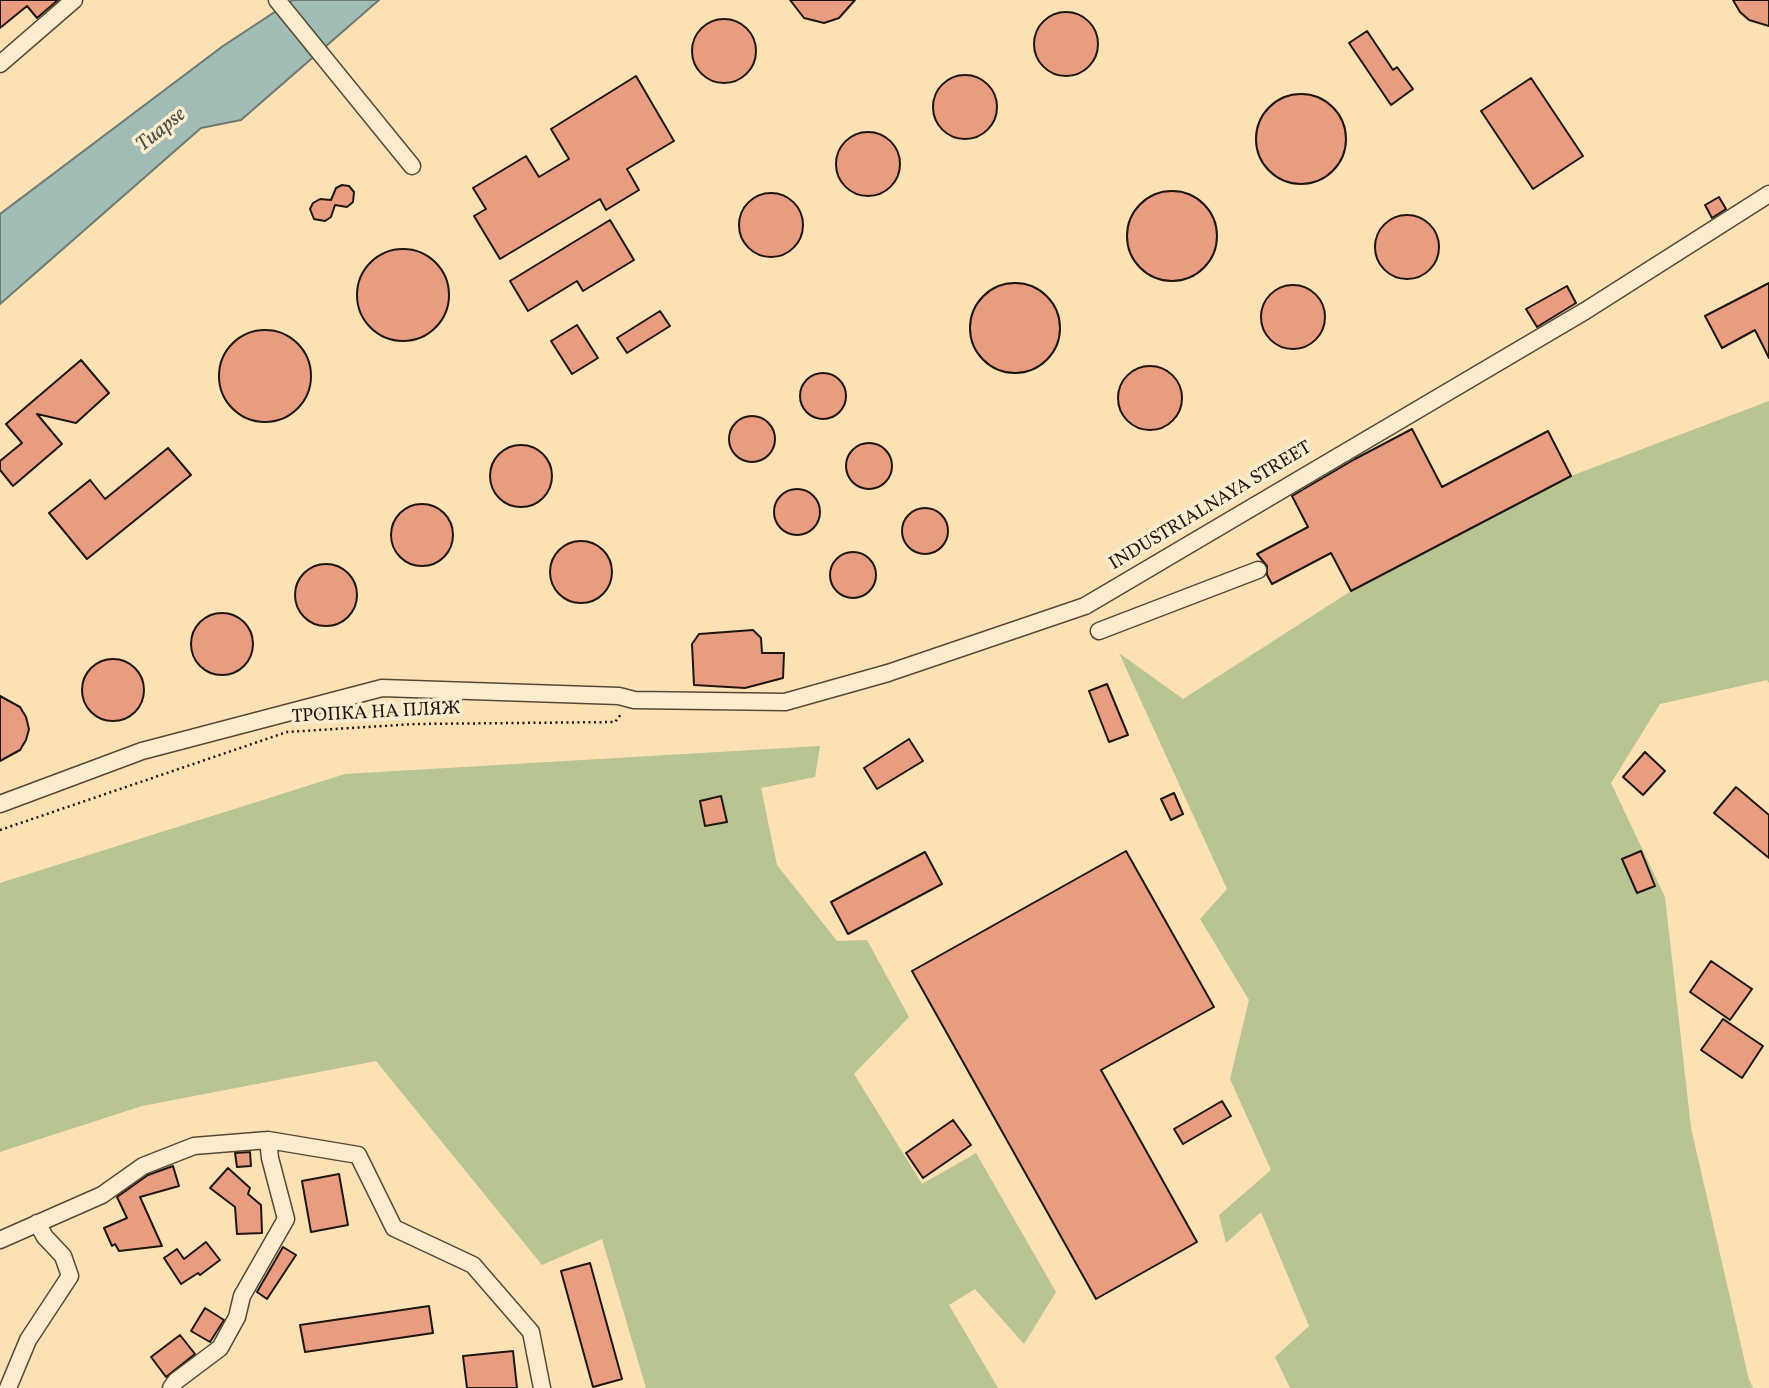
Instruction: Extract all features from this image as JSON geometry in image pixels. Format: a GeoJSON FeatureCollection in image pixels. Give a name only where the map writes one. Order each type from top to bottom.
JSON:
{"type":"FeatureCollection","features":[{"type":"Feature","properties":{"kind":"street"},"geometry":{"type":"LineString","coordinates":[[0,64],[74,0]]}},
{"type":"Feature","properties":{"kind":"street"},"geometry":{"type":"LineString","coordinates":[[277,0],[412,166]]}},
{"type":"Feature","properties":{"kind":"street","name":"INDUSTRIALNAYA STREET"},"geometry":{"type":"LineString","coordinates":[[0,804],[142,751],[382,688],[785,702],[888,673],[1085,606],[1585,311],[1769,194]]}},
{"type":"Feature","properties":{"kind":"street"},"geometry":{"type":"LineString","coordinates":[[1099,631],[1258,570]]}},
{"type":"Feature","properties":{"kind":"street"},"geometry":{"type":"LineString","coordinates":[[172,1388],[176,1381],[220,1348],[237,1317],[242,1296],[286,1219],[268,1140]]}},
{"type":"Feature","properties":{"kind":"street"},"geometry":{"type":"LineString","coordinates":[[0,1240],[102,1195],[143,1167],[194,1146],[268,1140],[358,1155],[394,1228],[473,1265],[531,1332],[542,1388]]}},
{"type":"Feature","properties":{"kind":"street"},"geometry":{"type":"LineString","coordinates":[[8,1388],[28,1339],[70,1276],[63,1256],[37,1223]]}},
{"type":"Feature","properties":{"kind":"path","name":"ТРОПКА НА ПЛЯЖ"},"geometry":{"type":"LineString","coordinates":[[0,830],[287,732],[415,724],[615,722],[626,698]]}},
{"type":"Feature","properties":{"kind":"green space"},"geometry":{"type":"Polygon","coordinates":[[[1769,401],[1769,683],[1767,680],[1660,704],[1611,783],[1665,897],[1691,1128],[1753,1388],[1290,1388],[1275,1357],[1309,1326],[1261,1212],[1226,1243],[1219,1215],[1271,1170],[1230,1079],[1249,1000],[1200,919],[1227,889],[1119,653],[1183,699],[1351,591],[1571,476],[1769,401]]]}},
{"type":"Feature","properties":{"kind":"green space"},"geometry":{"type":"Polygon","coordinates":[[[820,746],[815,777],[761,788],[777,865],[837,941],[867,940],[909,1017],[854,1074],[922,1184],[976,1153],[1056,1292],[1024,1344],[975,1289],[949,1305],[998,1388],[646,1388],[602,1239],[542,1265],[376,1061],[142,1106],[0,1152],[0,883],[345,774],[820,746]]]}},
{"type":"Feature","properties":{"kind":"water","name":"Tuapse"},"geometry":{"type":"Polygon","coordinates":[[[293,0],[379,0],[241,120],[201,128],[0,304],[0,214],[223,46],[293,0]]]}},
{"type":"Feature","properties":{"kind":"building"},"geometry":{"type":"Polygon","coordinates":[[[0,0],[58,0],[37,18],[27,6],[0,28],[0,0]]]}},
{"type":"Feature","properties":{"kind":"building"},"geometry":{"type":"Polygon","coordinates":[[[790,0],[855,0],[839,18],[824,23],[804,18],[790,0]]]}},
{"type":"Feature","properties":{"kind":"building"},"geometry":{"type":"Polygon","coordinates":[[[1733,0],[1769,0],[1769,26],[1749,20],[1733,0]]]}},
{"type":"Feature","properties":{"kind":"building"},"geometry":{"type":"Polygon","coordinates":[[[1060,12],[1072,12],[1089,21],[1096,32],[1096,56],[1089,67],[1072,76],[1060,76],[1048,71],[1039,62],[1034,50],[1034,38],[1039,26],[1048,17],[1060,12]]]}},
{"type":"Feature","properties":{"kind":"building"},"geometry":{"type":"Polygon","coordinates":[[[718,19],[730,19],[747,28],[754,39],[754,63],[747,74],[730,83],[718,83],[706,78],[697,69],[692,57],[692,45],[697,33],[706,24],[718,19]]]}},
{"type":"Feature","properties":{"kind":"building"},"geometry":{"type":"Polygon","coordinates":[[[1367,31],[1393,70],[1397,67],[1413,89],[1391,105],[1349,43],[1367,31]]]}},
{"type":"Feature","properties":{"kind":"building"},"geometry":{"type":"Polygon","coordinates":[[[959,75],[971,75],[988,84],[995,95],[995,119],[988,130],[971,139],[959,139],[947,134],[938,125],[933,113],[933,101],[938,89],[947,80],[959,75]]]}},
{"type":"Feature","properties":{"kind":"building"},"geometry":{"type":"Polygon","coordinates":[[[636,76],[674,141],[627,169],[639,190],[606,210],[600,199],[500,259],[474,216],[486,209],[473,188],[526,156],[539,177],[569,159],[551,129],[636,76]]]}},
{"type":"Feature","properties":{"kind":"building"},"geometry":{"type":"Polygon","coordinates":[[[1531,78],[1583,156],[1533,189],[1481,111],[1531,78]]]}},
{"type":"Feature","properties":{"kind":"building"},"geometry":{"type":"Polygon","coordinates":[[[1301,94],[1318,97],[1333,107],[1343,122],[1346,139],[1343,156],[1333,171],[1318,181],[1301,184],[1284,181],[1269,171],[1259,156],[1256,139],[1259,122],[1269,107],[1284,97],[1301,94]]]}},
{"type":"Feature","properties":{"kind":"building"},"geometry":{"type":"Polygon","coordinates":[[[862,132],[874,132],[891,141],[898,152],[898,176],[891,187],[874,196],[862,196],[850,191],[841,182],[836,170],[836,158],[841,146],[850,137],[862,132]]]}},
{"type":"Feature","properties":{"kind":"building"},"geometry":{"type":"Polygon","coordinates":[[[349,186],[354,192],[353,202],[347,207],[335,205],[331,217],[325,221],[314,219],[310,209],[313,203],[320,199],[331,200],[336,188],[349,186]]]}},
{"type":"Feature","properties":{"kind":"building"},"geometry":{"type":"Polygon","coordinates":[[[1172,191],[1189,194],[1204,204],[1214,219],[1217,236],[1214,253],[1204,268],[1189,278],[1172,281],[1155,278],[1140,268],[1130,253],[1127,236],[1130,219],[1140,204],[1155,194],[1172,191]]]}},
{"type":"Feature","properties":{"kind":"building"},"geometry":{"type":"Polygon","coordinates":[[[765,193],[777,193],[794,202],[801,213],[801,237],[794,248],[777,257],[765,257],[753,252],[744,243],[739,231],[739,219],[744,207],[753,198],[765,193]]]}},
{"type":"Feature","properties":{"kind":"building"},"geometry":{"type":"Polygon","coordinates":[[[1719,197],[1726,209],[1712,218],[1705,205],[1719,197]]]}},
{"type":"Feature","properties":{"kind":"building"},"geometry":{"type":"Polygon","coordinates":[[[1407,215],[1425,221],[1433,229],[1439,247],[1433,265],[1425,273],[1407,279],[1389,273],[1381,265],[1375,247],[1381,229],[1389,221],[1407,215]]]}},
{"type":"Feature","properties":{"kind":"building"},"geometry":{"type":"Polygon","coordinates":[[[610,220],[634,260],[583,291],[577,281],[528,311],[510,281],[610,220]]]}},
{"type":"Feature","properties":{"kind":"building"},"geometry":{"type":"Polygon","coordinates":[[[394,249],[412,249],[429,256],[442,269],[449,286],[449,304],[442,321],[429,334],[412,341],[394,341],[377,334],[364,321],[357,304],[357,286],[364,269],[377,256],[394,249]]]}},
{"type":"Feature","properties":{"kind":"building"},"geometry":{"type":"Polygon","coordinates":[[[1015,283],[1032,286],[1047,296],[1057,311],[1060,328],[1057,345],[1047,360],[1032,370],[1015,373],[998,370],[983,360],[973,345],[970,328],[973,311],[983,296],[998,286],[1015,283]]]}},
{"type":"Feature","properties":{"kind":"building"},"geometry":{"type":"Polygon","coordinates":[[[1769,283],[1769,358],[1755,330],[1722,348],[1705,316],[1769,283]]]}},
{"type":"Feature","properties":{"kind":"building"},"geometry":{"type":"Polygon","coordinates":[[[1293,285],[1311,291],[1319,299],[1325,317],[1319,335],[1311,343],[1293,349],[1275,343],[1267,335],[1261,317],[1267,299],[1275,291],[1293,285]]]}},
{"type":"Feature","properties":{"kind":"building"},"geometry":{"type":"Polygon","coordinates":[[[1567,286],[1576,303],[1537,327],[1526,309],[1567,286]]]}},
{"type":"Feature","properties":{"kind":"building"},"geometry":{"type":"Polygon","coordinates":[[[660,311],[670,326],[627,353],[617,338],[660,311]]]}},
{"type":"Feature","properties":{"kind":"building"},"geometry":{"type":"Polygon","coordinates":[[[577,325],[598,358],[572,374],[551,341],[577,325]]]}},
{"type":"Feature","properties":{"kind":"building"},"geometry":{"type":"Polygon","coordinates":[[[256,330],[274,330],[291,337],[304,350],[311,367],[311,385],[304,402],[291,415],[274,422],[256,422],[239,415],[226,402],[219,385],[219,367],[226,350],[239,337],[256,330]]]}},
{"type":"Feature","properties":{"kind":"building"},"geometry":{"type":"Polygon","coordinates":[[[81,360],[109,393],[76,423],[37,414],[62,444],[13,486],[0,470],[0,461],[22,443],[6,424],[81,360]]]}},
{"type":"Feature","properties":{"kind":"building"},"geometry":{"type":"Polygon","coordinates":[[[1150,366],[1168,372],[1176,380],[1182,398],[1176,416],[1168,424],[1150,430],[1132,424],[1124,416],[1118,398],[1124,380],[1132,372],[1150,366]]]}},
{"type":"Feature","properties":{"kind":"building"},"geometry":{"type":"Polygon","coordinates":[[[823,373],[839,380],[846,396],[839,412],[823,419],[807,412],[800,396],[807,380],[823,373]]]}},
{"type":"Feature","properties":{"kind":"building"},"geometry":{"type":"Polygon","coordinates":[[[752,416],[768,423],[775,439],[768,455],[752,462],[736,455],[729,439],[736,423],[752,416]]]}},
{"type":"Feature","properties":{"kind":"building"},"geometry":{"type":"Polygon","coordinates":[[[1412,429],[1442,487],[1548,431],[1571,476],[1351,591],[1331,553],[1272,584],[1267,575],[1267,566],[1257,554],[1308,527],[1292,496],[1412,429]]]}},
{"type":"Feature","properties":{"kind":"building"},"geometry":{"type":"Polygon","coordinates":[[[869,443],[885,450],[892,466],[885,482],[869,489],[853,482],[846,466],[853,450],[869,443]]]}},
{"type":"Feature","properties":{"kind":"building"},"geometry":{"type":"Polygon","coordinates":[[[515,445],[527,445],[543,454],[550,464],[550,488],[543,498],[527,507],[515,507],[504,502],[495,493],[490,482],[490,470],[495,459],[504,450],[515,445]]]}},
{"type":"Feature","properties":{"kind":"building"},"geometry":{"type":"Polygon","coordinates":[[[168,448],[191,475],[87,559],[49,513],[90,480],[105,499],[168,448]]]}},
{"type":"Feature","properties":{"kind":"building"},"geometry":{"type":"Polygon","coordinates":[[[797,489],[813,496],[820,512],[813,528],[797,535],[781,528],[774,512],[781,496],[797,489]]]}},
{"type":"Feature","properties":{"kind":"building"},"geometry":{"type":"Polygon","coordinates":[[[416,504],[428,504],[444,513],[451,523],[451,547],[444,557],[428,566],[416,566],[405,561],[396,552],[391,541],[391,529],[396,518],[405,509],[416,504]]]}},
{"type":"Feature","properties":{"kind":"building"},"geometry":{"type":"Polygon","coordinates":[[[925,508],[941,515],[948,531],[941,547],[925,554],[909,547],[902,531],[909,515],[925,508]]]}},
{"type":"Feature","properties":{"kind":"building"},"geometry":{"type":"Polygon","coordinates":[[[575,541],[587,541],[603,550],[610,560],[610,584],[603,594],[587,603],[575,603],[564,598],[555,589],[550,578],[550,566],[555,555],[564,546],[575,541]]]}},
{"type":"Feature","properties":{"kind":"building"},"geometry":{"type":"Polygon","coordinates":[[[853,552],[869,559],[876,575],[869,591],[853,598],[837,591],[830,575],[837,559],[853,552]]]}},
{"type":"Feature","properties":{"kind":"building"},"geometry":{"type":"Polygon","coordinates":[[[320,564],[332,564],[348,573],[355,583],[355,607],[348,617],[332,626],[320,626],[309,621],[300,612],[295,601],[295,589],[300,578],[309,569],[320,564]]]}},
{"type":"Feature","properties":{"kind":"building"},"geometry":{"type":"Polygon","coordinates":[[[216,613],[228,613],[244,622],[251,632],[251,656],[244,666],[228,675],[216,675],[205,670],[196,661],[191,650],[191,638],[196,627],[205,618],[216,613]]]}},
{"type":"Feature","properties":{"kind":"building"},"geometry":{"type":"Polygon","coordinates":[[[753,630],[761,638],[762,653],[784,653],[783,678],[745,688],[694,685],[692,644],[699,634],[753,630]]]}},
{"type":"Feature","properties":{"kind":"building"},"geometry":{"type":"Polygon","coordinates":[[[107,659],[119,659],[135,668],[142,678],[142,702],[135,712],[119,721],[107,721],[96,716],[87,707],[82,696],[82,684],[87,673],[96,664],[107,659]]]}},
{"type":"Feature","properties":{"kind":"building"},"geometry":{"type":"Polygon","coordinates":[[[1107,684],[1128,735],[1109,742],[1089,691],[1107,684]]]}},
{"type":"Feature","properties":{"kind":"building"},"geometry":{"type":"Polygon","coordinates":[[[0,696],[20,707],[29,729],[20,750],[0,761],[0,696]]]}},
{"type":"Feature","properties":{"kind":"building"},"geometry":{"type":"Polygon","coordinates":[[[909,739],[923,761],[877,789],[864,768],[909,739]]]}},
{"type":"Feature","properties":{"kind":"building"},"geometry":{"type":"Polygon","coordinates":[[[1645,752],[1665,771],[1643,795],[1623,777],[1645,752]]]}},
{"type":"Feature","properties":{"kind":"building"},"geometry":{"type":"Polygon","coordinates":[[[1736,787],[1769,815],[1769,858],[1714,813],[1736,787]]]}},
{"type":"Feature","properties":{"kind":"building"},"geometry":{"type":"Polygon","coordinates":[[[1174,793],[1183,814],[1171,820],[1161,799],[1174,793]]]}},
{"type":"Feature","properties":{"kind":"building"},"geometry":{"type":"Polygon","coordinates":[[[721,796],[727,822],[705,826],[700,801],[721,796]]]}},
{"type":"Feature","properties":{"kind":"building"},"geometry":{"type":"Polygon","coordinates":[[[1126,851],[1214,1007],[1101,1070],[1197,1242],[1096,1299],[912,971],[1126,851]]]}},
{"type":"Feature","properties":{"kind":"building"},"geometry":{"type":"Polygon","coordinates":[[[1641,851],[1655,886],[1637,893],[1622,859],[1641,851]]]}},
{"type":"Feature","properties":{"kind":"building"},"geometry":{"type":"Polygon","coordinates":[[[925,852],[942,884],[848,934],[831,902],[925,852]]]}},
{"type":"Feature","properties":{"kind":"building"},"geometry":{"type":"Polygon","coordinates":[[[1711,961],[1752,989],[1730,1020],[1690,992],[1711,961]]]}},
{"type":"Feature","properties":{"kind":"building"},"geometry":{"type":"Polygon","coordinates":[[[1723,1019],[1763,1046],[1742,1078],[1701,1050],[1723,1019]]]}},
{"type":"Feature","properties":{"kind":"building"},"geometry":{"type":"Polygon","coordinates":[[[1222,1101],[1231,1116],[1183,1144],[1174,1129],[1222,1101]]]}},
{"type":"Feature","properties":{"kind":"building"},"geometry":{"type":"Polygon","coordinates":[[[953,1120],[971,1145],[923,1178],[906,1153],[953,1120]]]}},
{"type":"Feature","properties":{"kind":"building"},"geometry":{"type":"Polygon","coordinates":[[[250,1152],[251,1166],[237,1167],[235,1153],[250,1152]]]}},
{"type":"Feature","properties":{"kind":"building"},"geometry":{"type":"Polygon","coordinates":[[[173,1166],[179,1186],[140,1197],[162,1246],[119,1251],[115,1244],[112,1246],[104,1228],[127,1218],[117,1197],[148,1175],[173,1166]]]}},
{"type":"Feature","properties":{"kind":"building"},"geometry":{"type":"Polygon","coordinates":[[[228,1168],[250,1188],[248,1194],[261,1205],[262,1233],[237,1234],[235,1207],[210,1188],[228,1168]]]}},
{"type":"Feature","properties":{"kind":"building"},"geometry":{"type":"Polygon","coordinates":[[[339,1174],[348,1225],[311,1232],[302,1181],[339,1174]]]}},
{"type":"Feature","properties":{"kind":"building"},"geometry":{"type":"Polygon","coordinates":[[[206,1242],[220,1260],[200,1275],[198,1273],[181,1284],[164,1258],[177,1249],[184,1259],[206,1242]]]}},
{"type":"Feature","properties":{"kind":"building"},"geometry":{"type":"Polygon","coordinates":[[[283,1247],[296,1255],[267,1299],[257,1292],[283,1247]]]}},
{"type":"Feature","properties":{"kind":"building"},"geometry":{"type":"Polygon","coordinates":[[[590,1263],[622,1379],[593,1387],[561,1271],[590,1263]]]}},
{"type":"Feature","properties":{"kind":"building"},"geometry":{"type":"Polygon","coordinates":[[[429,1306],[433,1333],[305,1352],[300,1325],[429,1306]]]}},
{"type":"Feature","properties":{"kind":"building"},"geometry":{"type":"Polygon","coordinates":[[[205,1308],[224,1320],[210,1342],[191,1331],[205,1308]]]}},
{"type":"Feature","properties":{"kind":"building"},"geometry":{"type":"Polygon","coordinates":[[[180,1335],[195,1354],[166,1377],[151,1357],[180,1335]]]}},
{"type":"Feature","properties":{"kind":"building"},"geometry":{"type":"Polygon","coordinates":[[[513,1351],[517,1388],[467,1388],[463,1356],[513,1351]]]}}]}
